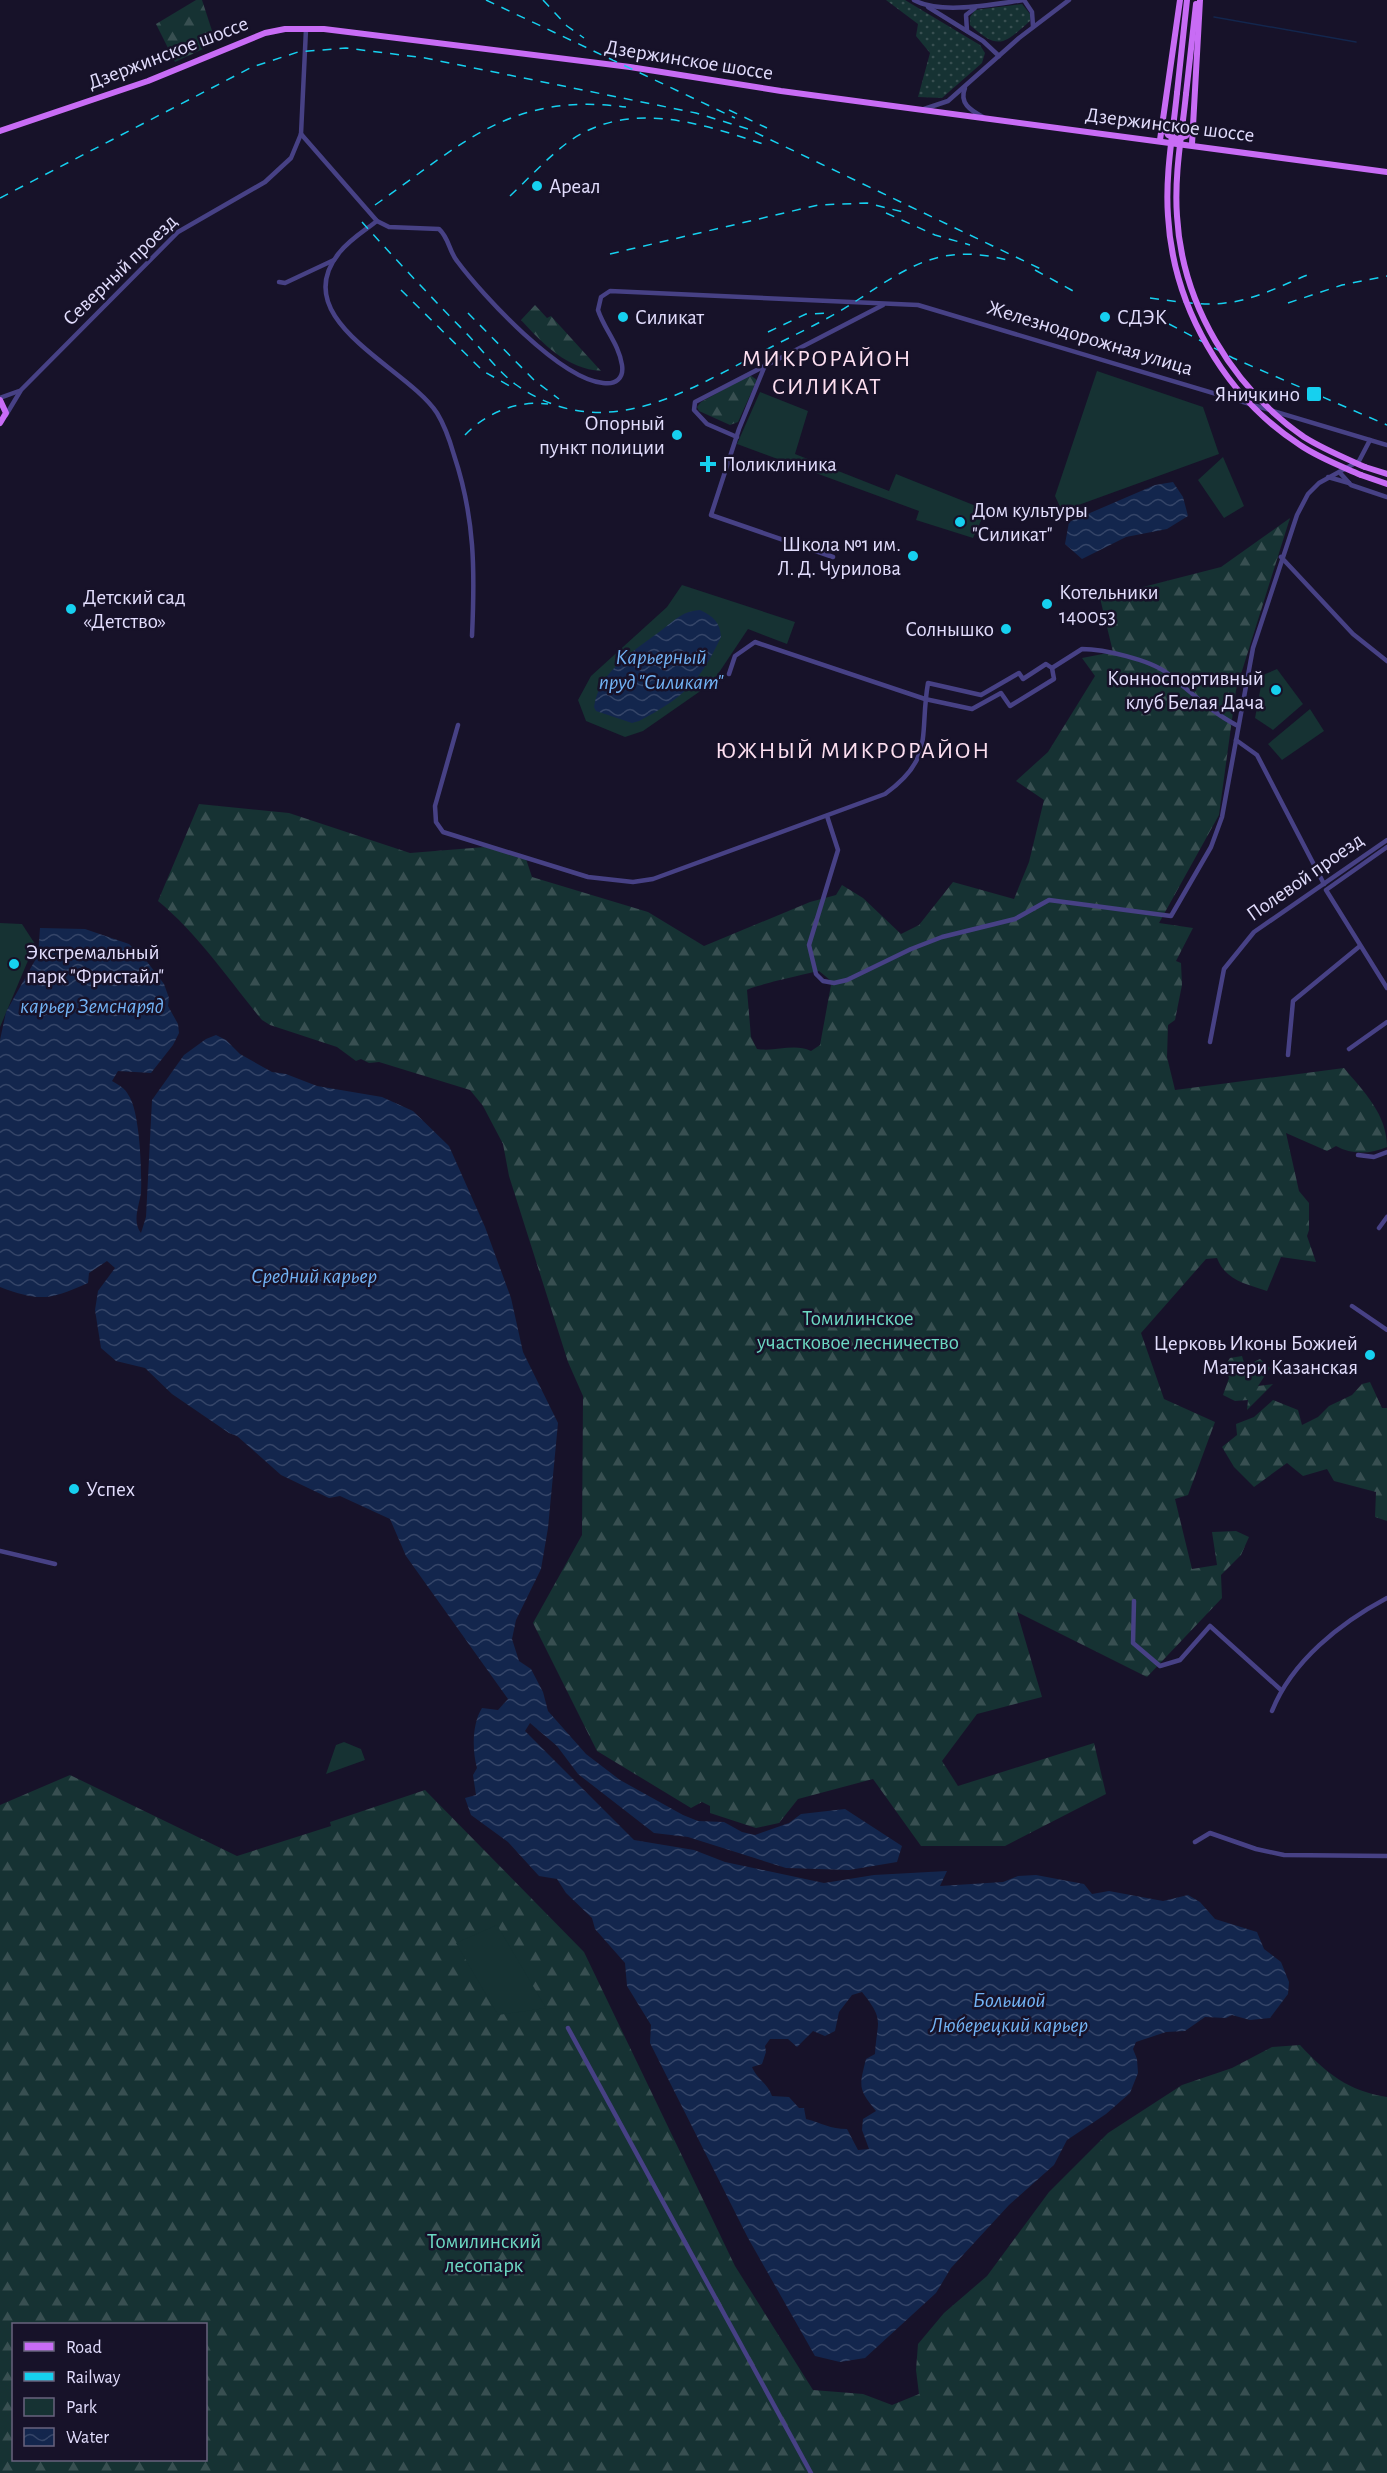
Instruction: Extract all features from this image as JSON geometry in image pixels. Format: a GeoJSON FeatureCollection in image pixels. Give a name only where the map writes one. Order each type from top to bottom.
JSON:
{"type":"FeatureCollection","features":[{"type":"Feature","properties":{"kind":"main road"},"geometry":{"type":"LineString","coordinates":[[1160,140],[1180,0]]}},
{"type":"Feature","properties":{"kind":"main road"},"geometry":{"type":"LineString","coordinates":[[1187,0],[1168,172],[1168,217],[1177,276],[1194,322],[1236,386],[1269,421],[1300,446],[1361,476],[1387,484]]}},
{"type":"Feature","properties":{"kind":"main road"},"geometry":{"type":"LineString","coordinates":[[1198,0],[1178,172],[1177,216],[1186,273],[1202,318],[1232,365],[1275,414],[1305,438],[1365,467],[1387,474]]}},
{"type":"Feature","properties":{"kind":"main road"},"geometry":{"type":"LineString","coordinates":[[1192,144],[1198,0]]}},
{"type":"Feature","properties":{"kind":"main road","name":"Дзержинское шоссе"},"geometry":{"type":"LineString","coordinates":[[0,131],[148,81],[265,33],[306,29],[625,66],[915,109],[1192,144],[1387,172]]}},
{"type":"Feature","properties":{"kind":"main road"},"geometry":{"type":"LineString","coordinates":[[1164,113],[1164,130],[1174,138],[1187,135],[1194,118]]}},
{"type":"Feature","properties":{"kind":"main road"},"geometry":{"type":"LineString","coordinates":[[0,399],[5,406],[6,415],[0,423]]}},
{"type":"Feature","properties":{"kind":"street"},"geometry":{"type":"LineString","coordinates":[[914,0],[983,41],[999,56]]}},
{"type":"Feature","properties":{"kind":"street"},"geometry":{"type":"LineString","coordinates":[[926,6],[978,6],[1024,0],[1032,12],[1033,26]]}},
{"type":"Feature","properties":{"kind":"street"},"geometry":{"type":"LineString","coordinates":[[915,109],[948,101],[1033,26],[1069,0]]}},
{"type":"Feature","properties":{"kind":"street"},"geometry":{"type":"LineString","coordinates":[[967,32],[966,15],[978,6]]}},
{"type":"Feature","properties":{"kind":"street","name":"Северный проезд"},"geometry":{"type":"LineString","coordinates":[[6,415],[21,390],[178,231],[265,182],[284,167],[296,149],[301,134],[306,29]]}},
{"type":"Feature","properties":{"kind":"street"},"geometry":{"type":"LineString","coordinates":[[964,88],[962,98],[966,106],[986,118]]}},
{"type":"Feature","properties":{"kind":"street"},"geometry":{"type":"LineString","coordinates":[[301,134],[377,221],[342,249],[334,260],[325,285],[330,312],[338,324],[425,399],[437,413],[451,444],[464,482],[472,522],[472,636]]}},
{"type":"Feature","properties":{"kind":"street","name":"Железнодорожная улица"},"geometry":{"type":"LineString","coordinates":[[377,221],[389,227],[439,229],[444,234],[455,260],[537,348],[568,369],[600,383],[616,382],[622,372],[617,349],[598,310],[601,297],[610,291],[923,306],[1387,445]]}},
{"type":"Feature","properties":{"kind":"street"},"geometry":{"type":"LineString","coordinates":[[279,282],[285,283],[334,260]]}},
{"type":"Feature","properties":{"kind":"street"},"geometry":{"type":"LineString","coordinates":[[737,437],[707,424],[694,410],[695,402],[766,363],[885,304]]}},
{"type":"Feature","properties":{"kind":"street"},"geometry":{"type":"LineString","coordinates":[[766,363],[737,437],[711,515],[833,557]]}},
{"type":"Feature","properties":{"kind":"street","name":"Северный проезд"},"geometry":{"type":"LineString","coordinates":[[0,399],[21,390]]}},
{"type":"Feature","properties":{"kind":"street"},"geometry":{"type":"LineString","coordinates":[[827,816],[838,850],[809,945],[816,974],[823,981],[834,983],[874,969],[911,949],[942,938],[1015,919],[1049,900],[1171,916],[1178,909],[1214,840],[1230,787],[1238,726],[1253,648],[1281,557],[1297,515],[1308,494],[1328,477],[1341,474],[1364,456],[1370,440]]}},
{"type":"Feature","properties":{"kind":"street"},"geometry":{"type":"LineString","coordinates":[[1341,474],[1349,483]]}},
{"type":"Feature","properties":{"kind":"street"},"geometry":{"type":"LineString","coordinates":[[1328,477],[1387,497]]}},
{"type":"Feature","properties":{"kind":"street"},"geometry":{"type":"LineString","coordinates":[[1281,557],[1353,634],[1387,661]]}},
{"type":"Feature","properties":{"kind":"street"},"geometry":{"type":"LineString","coordinates":[[458,725],[435,806],[434,816],[439,827],[446,834],[588,877],[633,882],[653,879],[885,794],[915,767],[924,737],[925,699],[928,682],[981,695],[1019,673],[1023,679],[1046,664],[1052,668],[1054,679],[1010,706],[1001,693],[972,709],[925,699],[756,642],[735,656],[729,674]]}},
{"type":"Feature","properties":{"kind":"street"},"geometry":{"type":"LineString","coordinates":[[1052,668],[1083,649],[1134,659],[1166,672],[1206,706],[1238,726]]}},
{"type":"Feature","properties":{"kind":"street"},"geometry":{"type":"LineString","coordinates":[[1236,740],[1257,755],[1324,884]]}},
{"type":"Feature","properties":{"kind":"street","name":"Полевой проезд"},"geometry":{"type":"LineString","coordinates":[[1210,1042],[1224,969],[1254,932],[1387,840]]}},
{"type":"Feature","properties":{"kind":"street"},"geometry":{"type":"LineString","coordinates":[[1387,847],[1326,890],[1387,988]]}},
{"type":"Feature","properties":{"kind":"street"},"geometry":{"type":"LineString","coordinates":[[1287,1055],[1293,1001],[1360,946]]}},
{"type":"Feature","properties":{"kind":"street"},"geometry":{"type":"LineString","coordinates":[[1349,1048],[1387,1022]]}},
{"type":"Feature","properties":{"kind":"street"},"geometry":{"type":"LineString","coordinates":[[1358,1155],[1374,1157],[1387,1152]]}},
{"type":"Feature","properties":{"kind":"street"},"geometry":{"type":"LineString","coordinates":[[1379,1228],[1387,1217]]}},
{"type":"Feature","properties":{"kind":"street"},"geometry":{"type":"LineString","coordinates":[[1352,1306],[1387,1330]]}},
{"type":"Feature","properties":{"kind":"street"},"geometry":{"type":"LineString","coordinates":[[0,1551],[55,1564]]}},
{"type":"Feature","properties":{"kind":"street"},"geometry":{"type":"LineString","coordinates":[[1272,1712],[1281,1690],[1325,1639],[1387,1598]]}},
{"type":"Feature","properties":{"kind":"street"},"geometry":{"type":"LineString","coordinates":[[1134,1601],[1133,1643],[1160,1666],[1180,1660],[1210,1626],[1281,1690]]}},
{"type":"Feature","properties":{"kind":"street"},"geometry":{"type":"LineString","coordinates":[[1195,1842],[1210,1833],[1256,1849],[1284,1855],[1387,1856]]}},
{"type":"Feature","properties":{"kind":"street"},"geometry":{"type":"LineString","coordinates":[[568,2028],[811,2473]]}},
{"type":"Feature","properties":{"kind":"green space"},"geometry":{"type":"Polygon","coordinates":[[[196,0],[202,0],[216,43],[175,62],[156,24],[196,0]]]}},
{"type":"Feature","properties":{"kind":"green space"},"geometry":{"type":"Polygon","coordinates":[[[886,0],[905,0],[980,45],[985,53],[982,63],[942,98],[918,97],[930,53],[916,36],[918,24],[886,0]]]}},
{"type":"Feature","properties":{"kind":"green space"},"geometry":{"type":"Polygon","coordinates":[[[1022,4],[1030,14],[1030,21],[1007,39],[995,41],[988,39],[970,25],[970,17],[975,10],[1022,4]]]}},
{"type":"Feature","properties":{"kind":"green space"},"geometry":{"type":"Polygon","coordinates":[[[535,305],[547,318],[551,316],[601,371],[577,366],[557,354],[538,338],[521,320],[535,305]]]}},
{"type":"Feature","properties":{"kind":"green space"},"geometry":{"type":"Polygon","coordinates":[[[1097,371],[1203,407],[1219,454],[1062,511],[1055,496],[1097,371]]]}},
{"type":"Feature","properties":{"kind":"green space"},"geometry":{"type":"Polygon","coordinates":[[[750,375],[757,380],[738,422],[730,425],[699,411],[697,407],[701,402],[750,375]]]}},
{"type":"Feature","properties":{"kind":"green space"},"geometry":{"type":"Polygon","coordinates":[[[760,392],[808,411],[795,454],[889,491],[896,474],[986,510],[973,538],[916,520],[919,511],[737,444],[760,392]]]}},
{"type":"Feature","properties":{"kind":"green space"},"geometry":{"type":"Polygon","coordinates":[[[1223,457],[1244,506],[1224,518],[1198,480],[1223,457]]]}},
{"type":"Feature","properties":{"kind":"green space","name":"Томилинское участковое лесничество"},"geometry":{"type":"Polygon","coordinates":[[[1290,518],[1236,690],[1219,815],[1159,923],[1193,928],[1176,961],[1181,963],[1182,985],[1175,1020],[1168,1025],[1167,1057],[1175,1090],[1344,1068],[1379,1114],[1386,1135],[1387,1147],[1362,1152],[1348,1151],[1336,1146],[1327,1151],[1286,1133],[1299,1191],[1309,1203],[1307,1236],[1316,1262],[1281,1257],[1267,1291],[1237,1280],[1225,1271],[1217,1258],[1206,1259],[1141,1333],[1164,1399],[1215,1422],[1188,1495],[1175,1499],[1192,1569],[1217,1565],[1212,1532],[1236,1531],[1249,1537],[1241,1555],[1221,1575],[1222,1598],[1147,1677],[1017,1612],[1042,1697],[977,1714],[942,1761],[958,1786],[1094,1743],[1106,1794],[1005,1846],[921,1846],[873,1779],[798,1799],[779,1823],[756,1828],[710,1813],[710,1806],[702,1802],[691,1808],[597,1751],[533,1623],[582,1535],[583,1396],[568,1362],[509,1176],[503,1144],[483,1106],[470,1090],[379,1062],[369,1063],[361,1059],[356,1061],[337,1047],[270,1025],[262,1020],[187,928],[158,901],[199,804],[289,813],[410,853],[485,847],[526,859],[532,877],[648,912],[704,946],[810,902],[836,895],[842,885],[863,898],[901,934],[919,925],[953,882],[1014,899],[1029,862],[1044,800],[1016,781],[1048,752],[1095,676],[1082,658],[1113,652],[1100,598],[1221,567],[1290,518]],[[819,971],[747,990],[751,1037],[757,1049],[798,1048],[811,1051],[820,1045],[830,980],[819,971]]]}},
{"type":"Feature","properties":{"kind":"green space"},"geometry":{"type":"Polygon","coordinates":[[[682,585],[795,622],[787,644],[748,629],[712,683],[643,731],[625,737],[586,721],[578,700],[591,676],[667,607],[682,585]]]}},
{"type":"Feature","properties":{"kind":"green space","name":"Конноспортивный клуб Белая Дача"},"geometry":{"type":"Polygon","coordinates":[[[1277,669],[1303,704],[1273,730],[1255,718],[1263,675],[1277,669]]]}},
{"type":"Feature","properties":{"kind":"green space"},"geometry":{"type":"Polygon","coordinates":[[[1310,709],[1324,731],[1282,760],[1268,744],[1310,709]]]}},
{"type":"Feature","properties":{"kind":"green space","name":"Экстремальный парк \"Фристайл\""},"geometry":{"type":"Polygon","coordinates":[[[0,923],[22,924],[35,944],[0,1027],[0,923]]]}},
{"type":"Feature","properties":{"kind":"green space"},"geometry":{"type":"Polygon","coordinates":[[[1242,1356],[1245,1366],[1260,1359],[1270,1368],[1258,1386],[1273,1384],[1247,1410],[1248,1400],[1235,1401],[1223,1395],[1229,1378],[1224,1367],[1230,1358],[1242,1356]]]}},
{"type":"Feature","properties":{"kind":"green space"},"geometry":{"type":"Polygon","coordinates":[[[1370,1382],[1382,1408],[1387,1408],[1387,1521],[1375,1517],[1376,1492],[1334,1481],[1327,1469],[1303,1476],[1287,1463],[1254,1487],[1234,1467],[1222,1447],[1237,1435],[1236,1424],[1254,1417],[1273,1400],[1298,1410],[1302,1425],[1318,1417],[1329,1406],[1352,1395],[1362,1384],[1370,1382]]]}},
{"type":"Feature","properties":{"kind":"green space"},"geometry":{"type":"Polygon","coordinates":[[[344,1742],[361,1749],[365,1760],[326,1774],[336,1745],[344,1742]]]}},
{"type":"Feature","properties":{"kind":"green space","name":"Томилинский лесопарк"},"geometry":{"type":"Polygon","coordinates":[[[70,1775],[237,1856],[331,1826],[330,1822],[425,1790],[584,1952],[735,2266],[813,2390],[863,2394],[892,2405],[919,2394],[916,2370],[918,2344],[944,2313],[987,2276],[1049,2192],[1108,2133],[1182,2085],[1232,2068],[1272,2047],[1300,2045],[1319,2064],[1349,2085],[1387,2097],[1387,2473],[0,2473],[0,1805],[70,1775]]]}},
{"type":"Feature","properties":{"kind":"green space"},"geometry":{"type":"Polygon","coordinates":[[[497,1925],[546,2008],[498,2015],[456,1943],[497,1925]]]}},
{"type":"Feature","properties":{"kind":"water"},"geometry":{"type":"Polygon","coordinates":[[[1173,482],[1183,497],[1188,516],[1167,529],[1126,537],[1082,559],[1065,544],[1069,522],[1155,485],[1173,482]]]}},
{"type":"Feature","properties":{"kind":"water","name":"Карьерный пруд \"Силикат\""},"geometry":{"type":"Polygon","coordinates":[[[700,610],[715,620],[721,637],[706,666],[689,687],[667,704],[632,723],[596,711],[594,707],[598,694],[611,671],[680,616],[700,610]]]}},
{"type":"Feature","properties":{"kind":"water"},"geometry":{"type":"Polygon","coordinates":[[[40,928],[85,929],[129,944],[145,959],[164,984],[169,998],[168,1006],[178,1024],[179,1033],[173,1045],[151,1073],[118,1071],[112,1081],[127,1093],[136,1115],[140,1143],[141,1184],[137,1224],[141,1233],[146,1217],[152,1100],[184,1055],[206,1039],[216,1035],[226,1040],[240,1054],[272,1072],[286,1074],[317,1086],[382,1097],[413,1111],[449,1146],[485,1227],[511,1298],[523,1352],[558,1423],[548,1528],[541,1569],[516,1620],[512,1639],[519,1661],[531,1669],[543,1692],[548,1711],[586,1754],[620,1780],[698,1821],[724,1822],[742,1832],[755,1835],[789,1823],[801,1814],[845,1809],[902,1846],[897,1862],[849,1870],[786,1868],[688,1837],[654,1833],[578,1774],[557,1746],[530,1723],[525,1731],[634,1840],[694,1850],[725,1862],[824,1883],[874,1875],[947,1871],[940,1886],[1003,1882],[1018,1876],[1036,1875],[1084,1884],[1092,1894],[1109,1891],[1163,1901],[1188,1895],[1200,1902],[1215,1919],[1257,1932],[1264,1949],[1281,1962],[1289,1982],[1288,1994],[1270,2018],[1250,2020],[1232,2015],[1226,2018],[1205,2017],[1185,2031],[1166,2032],[1136,2042],[1133,2049],[1137,2059],[1138,2073],[1130,2093],[1106,2114],[1067,2140],[1054,2165],[1009,2205],[951,2268],[936,2293],[865,2358],[840,2362],[815,2356],[748,2238],[650,2043],[651,2025],[627,1986],[625,1963],[595,1929],[592,1918],[566,1893],[557,1879],[539,1876],[508,1842],[471,1815],[465,1798],[476,1795],[473,1775],[477,1768],[474,1753],[476,1722],[482,1708],[498,1710],[508,1699],[406,1556],[390,1519],[340,1496],[329,1498],[281,1475],[237,1436],[229,1433],[172,1394],[145,1368],[116,1361],[101,1348],[95,1310],[98,1291],[115,1268],[107,1261],[89,1273],[88,1283],[54,1296],[35,1297],[0,1287],[0,1040],[6,1012],[38,955],[40,928]],[[862,1992],[852,1995],[839,2012],[835,2031],[825,2036],[813,2031],[797,2047],[788,2039],[770,2039],[765,2046],[766,2052],[762,2064],[752,2067],[772,2096],[789,2097],[799,2108],[804,2108],[806,2119],[831,2127],[847,2129],[858,2150],[869,2149],[862,2130],[863,2119],[876,2111],[866,2098],[861,2082],[866,2059],[875,2054],[878,2021],[874,2009],[862,1992]]]}},
{"type":"Feature","properties":{"kind":"waterway"},"geometry":{"type":"LineString","coordinates":[[1214,17],[1356,42]]}},
{"type":"Feature","properties":{"kind":"railway"},"geometry":{"type":"LineString","coordinates":[[486,0],[735,118]]}},
{"type":"Feature","properties":{"kind":"railway"},"geometry":{"type":"LineString","coordinates":[[543,0],[567,26],[584,38]]}},
{"type":"Feature","properties":{"kind":"railway"},"geometry":{"type":"LineString","coordinates":[[0,198],[252,67],[298,52],[346,48],[425,58],[696,113],[748,129],[1043,270]]}},
{"type":"Feature","properties":{"kind":"railway"},"geometry":{"type":"LineString","coordinates":[[375,205],[463,143],[490,127],[519,115],[550,107],[586,104],[626,107]]}},
{"type":"Feature","properties":{"kind":"railway"},"geometry":{"type":"LineString","coordinates":[[729,110],[767,128]]}},
{"type":"Feature","properties":{"kind":"railway"},"geometry":{"type":"LineString","coordinates":[[510,196],[571,140],[594,128],[618,121],[643,118],[693,123],[766,145]]}},
{"type":"Feature","properties":{"kind":"railway"},"geometry":{"type":"LineString","coordinates":[[610,254],[818,205],[867,203],[903,212]]}},
{"type":"Feature","properties":{"kind":"railway"},"geometry":{"type":"LineString","coordinates":[[886,213],[935,235],[970,245]]}},
{"type":"Feature","properties":{"kind":"railway"},"geometry":{"type":"LineString","coordinates":[[362,222],[509,379],[547,402],[578,411],[609,412],[640,407],[670,397],[821,322],[894,277],[928,260],[965,254],[1011,261]]}},
{"type":"Feature","properties":{"kind":"railway"},"geometry":{"type":"LineString","coordinates":[[1035,270],[1075,292]]}},
{"type":"Feature","properties":{"kind":"railway"},"geometry":{"type":"LineString","coordinates":[[1150,298],[1188,303],[1225,303],[1258,295],[1310,274]]}},
{"type":"Feature","properties":{"kind":"railway"},"geometry":{"type":"LineString","coordinates":[[1288,303],[1342,285],[1387,276]]}},
{"type":"Feature","properties":{"kind":"railway"},"geometry":{"type":"LineString","coordinates":[[401,290],[483,371],[515,389]]}},
{"type":"Feature","properties":{"kind":"railway"},"geometry":{"type":"LineString","coordinates":[[468,313],[534,380],[559,399]]}},
{"type":"Feature","properties":{"kind":"railway"},"geometry":{"type":"LineString","coordinates":[[768,332],[806,314],[832,313]]}},
{"type":"Feature","properties":{"kind":"railway"},"geometry":{"type":"LineString","coordinates":[[1154,316],[1233,358],[1387,425]]}},
{"type":"Feature","properties":{"kind":"railway"},"geometry":{"type":"LineString","coordinates":[[465,435],[492,414],[525,404],[548,404]]}},
{"type":"Feature","properties":{"kind":"place","name":"Ареал"},"geometry":{"type":"Point","coordinates":[537,186]}},
{"type":"Feature","properties":{"kind":"place","name":"Силикат"},"geometry":{"type":"Point","coordinates":[623,317]}},
{"type":"Feature","properties":{"kind":"place","name":"СДЭК"},"geometry":{"type":"Point","coordinates":[1105,317]}},
{"type":"Feature","properties":{"kind":"place","name":"Яничкино"},"geometry":{"type":"Point","coordinates":[1314,394]}},
{"type":"Feature","properties":{"kind":"place","name":"Опорный пункт полиции"},"geometry":{"type":"Point","coordinates":[677,435]}},
{"type":"Feature","properties":{"kind":"place","name":"Поликлиника"},"geometry":{"type":"Point","coordinates":[708,464]}},
{"type":"Feature","properties":{"kind":"place","name":"Дом культуры \"Силикат\""},"geometry":{"type":"Point","coordinates":[960,522]}},
{"type":"Feature","properties":{"kind":"place","name":"Школа №1 им. Л. Д. Чурилова"},"geometry":{"type":"Point","coordinates":[913,556]}},
{"type":"Feature","properties":{"kind":"place","name":"Котельники 140053"},"geometry":{"type":"Point","coordinates":[1047,604]}},
{"type":"Feature","properties":{"kind":"place","name":"Детский сад «Детство»"},"geometry":{"type":"Point","coordinates":[71,609]}},
{"type":"Feature","properties":{"kind":"place","name":"Солнышко"},"geometry":{"type":"Point","coordinates":[1006,629]}},
{"type":"Feature","properties":{"kind":"place","name":"Конноспортивный клуб Белая Дача"},"geometry":{"type":"Point","coordinates":[1276,690]}},
{"type":"Feature","properties":{"kind":"place","name":"Экстремальный парк \"Фристайл\""},"geometry":{"type":"Point","coordinates":[14,964]}},
{"type":"Feature","properties":{"kind":"place","name":"Церковь Иконы Божией Матери Казанская"},"geometry":{"type":"Point","coordinates":[1370,1355]}},
{"type":"Feature","properties":{"kind":"place","name":"Успех"},"geometry":{"type":"Point","coordinates":[74,1489]}},
{"type":"Feature","properties":{"kind":"district","name":"МИКРОРАЙОН СИЛИКАТ"},"geometry":{"type":"Point","coordinates":[827,373]}},
{"type":"Feature","properties":{"kind":"district","name":"ЮЖНЫЙ МИКРОРАЙОН"},"geometry":{"type":"Point","coordinates":[853,751]}},
{"type":"Feature","properties":{"kind":"water label","name":"карьер Земснаряд"},"geometry":{"type":"Point","coordinates":[92,1006]}},
{"type":"Feature","properties":{"kind":"water label","name":"Средний карьер"},"geometry":{"type":"Point","coordinates":[314,1276]}},
{"type":"Feature","properties":{"kind":"water label","name":"Большой Люберецкий карьер"},"geometry":{"type":"Point","coordinates":[1009,2012]}}]}
